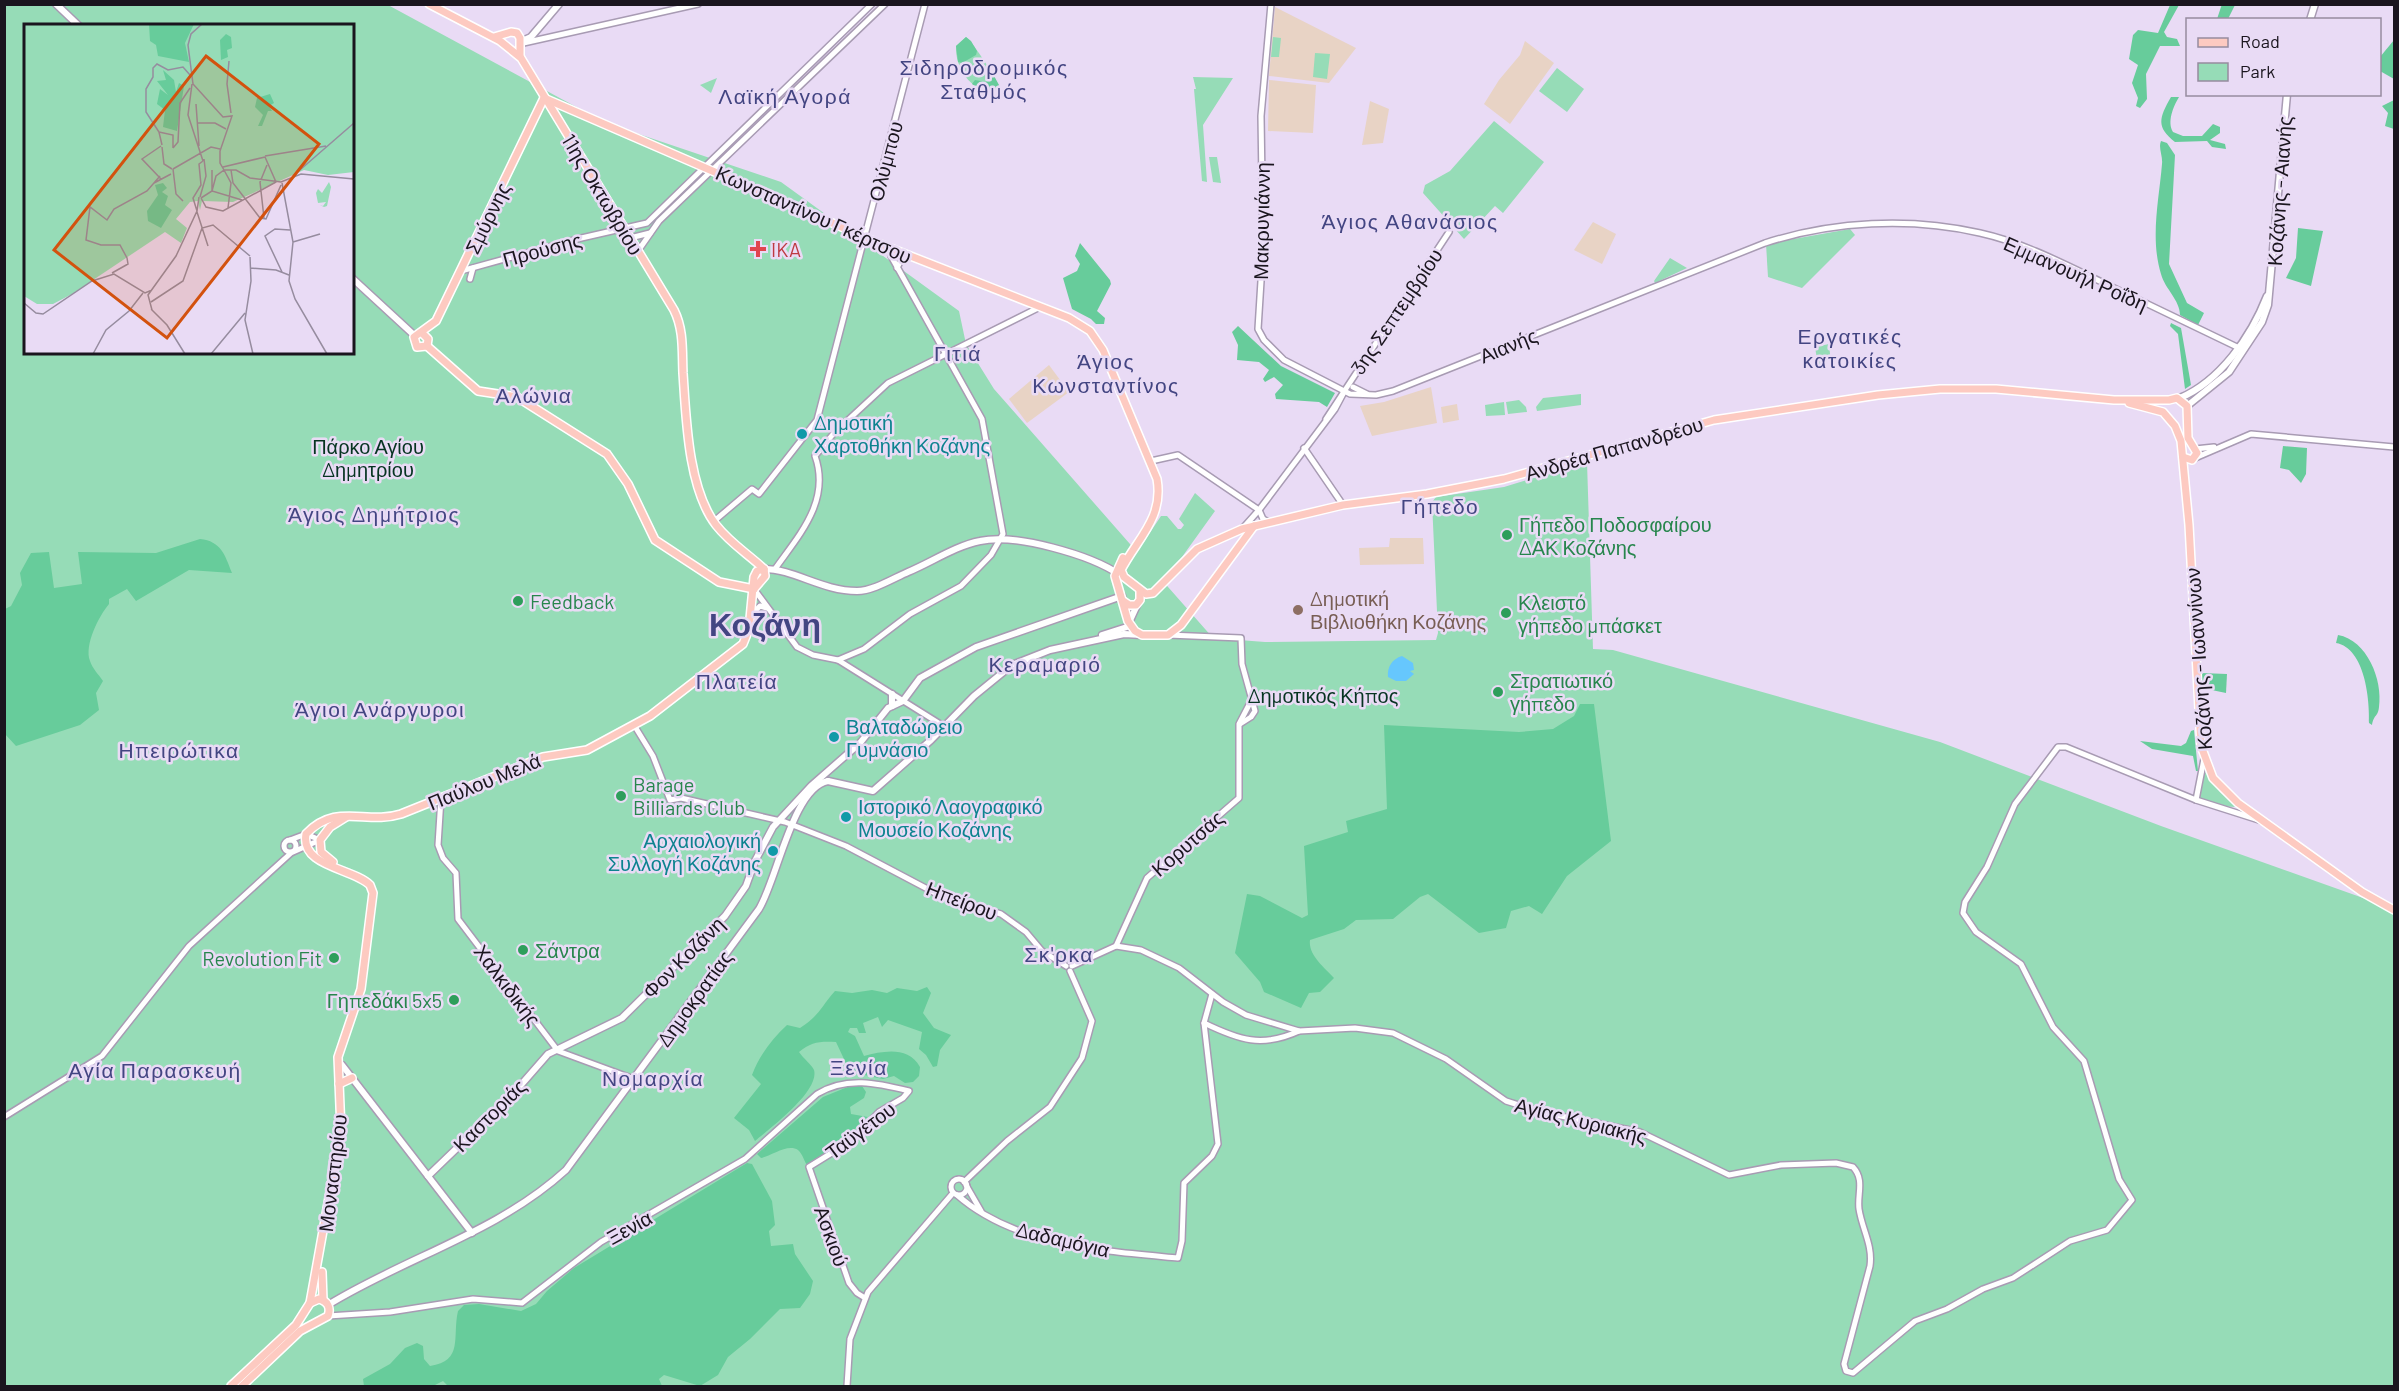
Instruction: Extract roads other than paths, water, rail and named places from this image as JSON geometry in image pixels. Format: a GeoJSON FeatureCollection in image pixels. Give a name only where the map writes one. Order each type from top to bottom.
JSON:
{"type":"FeatureCollection","features":[{"type":"Feature","properties":{"kind":"main road"},"geometry":{"type":"LineString","coordinates":[[56,4],[77,24]]}},
{"type":"Feature","properties":{"kind":"main road","name":"11ης Οκτωβρίου"},"geometry":{"type":"LineString","coordinates":[[421,4],[430,5],[492,37],[508,46],[521,58],[674,310],[682,330],[690,456],[713,522]]}},
{"type":"Feature","properties":{"kind":"main road"},"geometry":{"type":"LineString","coordinates":[[507,34],[504,38],[508,46],[519,41],[536,31],[559,4]]}},
{"type":"Feature","properties":{"kind":"main road"},"geometry":{"type":"LineString","coordinates":[[492,37],[512,32],[519,41]]}},
{"type":"Feature","properties":{"kind":"main road","name":"11ης Οκτωβρίου"},"geometry":{"type":"LineString","coordinates":[[519,41],[521,58]]}},
{"type":"Feature","properties":{"kind":"main road","name":"Κοζάνης - Αιανής"},"geometry":{"type":"LineString","coordinates":[[2187,410],[2224,378],[2238,361],[2262,322],[2271,287],[2287,96]]}},
{"type":"Feature","properties":{"kind":"main road","name":"Κωνσταντίνου Γκέρτσου"},"geometry":{"type":"LineString","coordinates":[[544,98],[890,248],[1085,327],[1103,350],[1151,461]]}},
{"type":"Feature","properties":{"kind":"main road","name":"Σμύρνης"},"geometry":{"type":"LineString","coordinates":[[419,335],[436,321],[539,113],[544,98]]}},
{"type":"Feature","properties":{"kind":"main road"},"geometry":{"type":"LineString","coordinates":[[539,113],[546,111],[554,113]]}},
{"type":"Feature","properties":{"kind":"main road"},"geometry":{"type":"LineString","coordinates":[[354,280],[419,335],[428,339],[427,346]]}},
{"type":"Feature","properties":{"kind":"main road","name":"Κοζάνης - Αιανής"},"geometry":{"type":"LineString","coordinates":[[2180,398],[2199,389],[2214,377],[2256,319],[2271,287]]}},
{"type":"Feature","properties":{"kind":"main road"},"geometry":{"type":"LineString","coordinates":[[436,321],[437,326],[442,328]]}},
{"type":"Feature","properties":{"kind":"main road"},"geometry":{"type":"LineString","coordinates":[[419,335],[416,346],[427,346],[478,392],[517,397],[607,454],[628,484],[655,540],[719,582],[754,590],[765,572],[775,569],[818,586],[860,591],[971,543],[1002,538],[1042,544],[1115,571],[1138,589],[1138,602],[1125,628],[1085,642]]}},
{"type":"Feature","properties":{"kind":"main road","name":"Ανδρέα Παπανδρέου"},"geometry":{"type":"LineString","coordinates":[[1138,589],[1146,594],[1153,593],[1197,549],[1245,528],[1343,504],[1427,494],[1504,479],[1714,420],[1878,395],[1940,389],[1986,389],[2114,400],[2169,400]]}},
{"type":"Feature","properties":{"kind":"main road"},"geometry":{"type":"LineString","coordinates":[[2187,410],[2180,420],[2168,417],[2165,408],[2169,400],[2180,398],[2187,410],[2188,438],[2194,448]]}},
{"type":"Feature","properties":{"kind":"main road","name":"Ανδρέα Παπανδρέου"},"geometry":{"type":"LineString","coordinates":[[2114,400],[2152,408],[2168,417]]}},
{"type":"Feature","properties":{"kind":"main road","name":"Κοζάνης - Ιωαννίνων"},"geometry":{"type":"LineString","coordinates":[[2168,417],[2180,437],[2183,455],[2199,721],[2204,759],[2223,789],[2362,892],[2394,910]]}},
{"type":"Feature","properties":{"kind":"main road"},"geometry":{"type":"LineString","coordinates":[[2194,448],[2186,447],[2183,455],[2188,461],[2195,459]]}},
{"type":"Feature","properties":{"kind":"main road","name":"Κοζάνης - Ιωαννίνων"},"geometry":{"type":"LineString","coordinates":[[2187,493],[2189,470],[2195,459],[2194,448]]}},
{"type":"Feature","properties":{"kind":"main road"},"geometry":{"type":"LineString","coordinates":[[1124,577],[1121,572],[1122,567],[1155,516],[1158,490],[1151,461]]}},
{"type":"Feature","properties":{"kind":"main road"},"geometry":{"type":"LineString","coordinates":[[1142,635],[1129,623],[1115,571],[1149,521],[1155,475]]}},
{"type":"Feature","properties":{"kind":"main road"},"geometry":{"type":"LineString","coordinates":[[713,522],[737,548],[765,572]]}},
{"type":"Feature","properties":{"kind":"main road"},"geometry":{"type":"LineString","coordinates":[[1241,537],[1239,533],[1245,528]]}},
{"type":"Feature","properties":{"kind":"main road","name":"3ης Σεπτεμβρίου"},"geometry":{"type":"LineString","coordinates":[[1168,635],[1181,625],[1228,558],[1245,528]]}},
{"type":"Feature","properties":{"kind":"main road","name":"3ης Σεπτεμβρίου"},"geometry":{"type":"LineString","coordinates":[[1228,558],[1245,528]]}},
{"type":"Feature","properties":{"kind":"main road"},"geometry":{"type":"LineString","coordinates":[[892,694],[892,706],[903,701],[920,678],[976,647],[1122,598],[1127,587],[1138,589]]}},
{"type":"Feature","properties":{"kind":"main road","name":"Παύλου Μελά"},"geometry":{"type":"LineString","coordinates":[[306,834],[333,817],[390,817],[546,756],[584,751],[634,725],[740,647],[747,637],[754,590]]}},
{"type":"Feature","properties":{"kind":"main road"},"geometry":{"type":"LineString","coordinates":[[1122,598],[1131,606],[1138,602]]}},
{"type":"Feature","properties":{"kind":"main road"},"geometry":{"type":"LineString","coordinates":[[825,772],[828,781],[873,791],[945,727],[974,696],[1012,665],[1033,655],[1124,634],[1168,635]]}},
{"type":"Feature","properties":{"kind":"main road","name":"Φον Κοζάνη"},"geometry":{"type":"LineString","coordinates":[[548,1054],[622,1018],[724,916],[746,886],[755,861],[778,821],[825,772],[860,743],[892,706]]}},
{"type":"Feature","properties":{"kind":"main road","name":"Δημοκρατίας"},"geometry":{"type":"LineString","coordinates":[[326,1302],[472,1233],[530,1198],[566,1170],[759,909],[768,894],[804,800],[819,784],[828,781]]}},
{"type":"Feature","properties":{"kind":"main road"},"geometry":{"type":"LineString","coordinates":[[320,840],[337,821],[353,816]]}},
{"type":"Feature","properties":{"kind":"main road"},"geometry":{"type":"LineString","coordinates":[[306,834],[306,847]]}},
{"type":"Feature","properties":{"kind":"main road","name":"Μοναστηρίου"},"geometry":{"type":"LineString","coordinates":[[309,1306],[341,1138],[342,1065],[345,1049],[367,984],[377,892],[368,878],[324,855],[320,840]]}},
{"type":"Feature","properties":{"kind":"main road","name":"Μοναστηρίου"},"geometry":{"type":"LineString","coordinates":[[306,847],[315,858],[367,882],[373,893],[362,983],[338,1056],[346,1132],[321,1274],[326,1302]]}},
{"type":"Feature","properties":{"kind":"main road","name":"Καστοριάς"},"geometry":{"type":"LineString","coordinates":[[428,1176],[513,1094],[548,1054]]}},
{"type":"Feature","properties":{"kind":"main road"},"geometry":{"type":"LineString","coordinates":[[342,1065],[472,1233]]}},
{"type":"Feature","properties":{"kind":"main road"},"geometry":{"type":"LineString","coordinates":[[341,1083],[352,1078]]}},
{"type":"Feature","properties":{"kind":"main road"},"geometry":{"type":"LineString","coordinates":[[231,1386],[296,1325],[316,1299],[326,1302],[328,1316],[300,1331],[244,1386]]}},
{"type":"Feature","properties":{"kind":"main road"},"geometry":{"type":"LineString","coordinates":[[309,1306],[310,1317],[318,1321]]}},
{"type":"Feature","properties":{"kind":"street"},"geometry":{"type":"LineString","coordinates":[[519,41],[698,4]]}},
{"type":"Feature","properties":{"kind":"street","name":"Προύσης"},"geometry":{"type":"LineString","coordinates":[[461,270],[577,238],[647,222],[872,4]]}},
{"type":"Feature","properties":{"kind":"street"},"geometry":{"type":"LineString","coordinates":[[638,251],[659,221],[885,4]]}},
{"type":"Feature","properties":{"kind":"street","name":"Μακρυγιάννη"},"geometry":{"type":"LineString","coordinates":[[1271,4],[1262,116],[1263,249],[1258,329],[1264,340],[1284,360],[1337,387],[1344,394]]}},
{"type":"Feature","properties":{"kind":"street","name":"Ολύμπου"},"geometry":{"type":"LineString","coordinates":[[713,522],[752,489],[759,494],[817,420],[926,5]]}},
{"type":"Feature","properties":{"kind":"street","name":"Εμμανουήλ Ροΐδη"},"geometry":{"type":"LineString","coordinates":[[1646,290],[1765,243],[1829,228],[1863,224],[1924,225],[1980,233],[2051,258],[2237,347]]}},
{"type":"Feature","properties":{"kind":"street","name":"3ης Σεπτεμβρίου"},"geometry":{"type":"LineString","coordinates":[[1245,528],[1344,394],[1350,379],[1449,232]]}},
{"type":"Feature","properties":{"kind":"street"},"geometry":{"type":"LineString","coordinates":[[630,238],[650,233]]}},
{"type":"Feature","properties":{"kind":"street"},"geometry":{"type":"LineString","coordinates":[[838,660],[864,648],[910,614],[961,586],[979,569],[1002,538],[1004,531],[982,419],[897,268],[890,248]]}},
{"type":"Feature","properties":{"kind":"street"},"geometry":{"type":"LineString","coordinates":[[897,268],[901,260],[909,256]]}},
{"type":"Feature","properties":{"kind":"street"},"geometry":{"type":"LineString","coordinates":[[470,279],[473,268]]}},
{"type":"Feature","properties":{"kind":"street","name":"Αιανής"},"geometry":{"type":"LineString","coordinates":[[1344,394],[1382,394],[1409,385],[1646,290]]}},
{"type":"Feature","properties":{"kind":"street"},"geometry":{"type":"LineString","coordinates":[[1029,312],[1031,304]]}},
{"type":"Feature","properties":{"kind":"street"},"geometry":{"type":"LineString","coordinates":[[775,569],[816,509],[819,475],[815,456],[834,433],[888,383],[1040,307]]}},
{"type":"Feature","properties":{"kind":"street"},"geometry":{"type":"LineString","coordinates":[[1337,387],[1344,385],[1350,379],[1353,387],[1368,395]]}},
{"type":"Feature","properties":{"kind":"street","name":"3ης Σεπτεμβρίου"},"geometry":{"type":"LineString","coordinates":[[1344,394],[1353,387]]}},
{"type":"Feature","properties":{"kind":"street"},"geometry":{"type":"LineString","coordinates":[[2195,459],[2245,435],[2258,434],[2394,447]]}},
{"type":"Feature","properties":{"kind":"street"},"geometry":{"type":"LineString","coordinates":[[2194,448],[2219,446]]}},
{"type":"Feature","properties":{"kind":"street"},"geometry":{"type":"LineString","coordinates":[[1304,448],[1343,504]]}},
{"type":"Feature","properties":{"kind":"street"},"geometry":{"type":"LineString","coordinates":[[1151,461],[1178,455],[1260,510],[1263,519],[1269,522]]}},
{"type":"Feature","properties":{"kind":"street"},"geometry":{"type":"LineString","coordinates":[[754,590],[796,647],[813,655],[838,660],[945,727]]}},
{"type":"Feature","properties":{"kind":"street"},"geometry":{"type":"LineString","coordinates":[[751,615],[760,606],[767,608]]}},
{"type":"Feature","properties":{"kind":"street"},"geometry":{"type":"LineString","coordinates":[[1181,625],[1180,633],[1185,636]]}},
{"type":"Feature","properties":{"kind":"street"},"geometry":{"type":"LineString","coordinates":[[1168,635],[1241,638],[1242,664],[1254,715],[1239,724]]}},
{"type":"Feature","properties":{"kind":"street"},"geometry":{"type":"LineString","coordinates":[[1239,724],[1251,701]]}},
{"type":"Feature","properties":{"kind":"street","name":"Κορυτσάς"},"geometry":{"type":"LineString","coordinates":[[1116,946],[1147,878],[1239,798],[1239,724]]}},
{"type":"Feature","properties":{"kind":"street","name":"Ηπείρου"},"geometry":{"type":"LineString","coordinates":[[634,725],[653,756],[670,800],[681,798],[778,821],[846,846],[937,894],[1001,914],[1026,932],[1042,951],[1069,968]]}},
{"type":"Feature","properties":{"kind":"street","name":"Αγίας Κυριακής"},"geometry":{"type":"LineString","coordinates":[[1116,946],[1141,950],[1179,968],[1212,994],[1246,1015],[1299,1031],[1355,1028],[1393,1033],[1446,1059],[1506,1101],[1541,1112],[1640,1132],[1728,1175],[1781,1165],[1841,1163],[1853,1167],[1859,1177],[1859,1206],[1871,1253],[1870,1266],[1844,1364],[1850,1372],[1857,1371],[1908,1326],[1947,1309],[1983,1289],[2013,1278],[2070,1240],[2107,1230],[2132,1200],[2119,1179],[2084,1061],[2053,1027],[2021,964],[1969,925],[1963,913],[1965,902],[1987,867],[2015,804],[2058,747],[2074,749],[2196,800]]}},
{"type":"Feature","properties":{"kind":"street"},"geometry":{"type":"LineString","coordinates":[[2204,759],[2196,800],[2265,822]]}},
{"type":"Feature","properties":{"kind":"street","name":"Χαλκιδικής"},"geometry":{"type":"LineString","coordinates":[[441,798],[438,845],[443,858],[456,873],[459,919],[558,1051]]}},
{"type":"Feature","properties":{"kind":"street"},"geometry":{"type":"LineString","coordinates":[[289,851],[284,843],[306,834],[320,840]]}},
{"type":"Feature","properties":{"kind":"street"},"geometry":{"type":"LineString","coordinates":[[4,1117],[94,1063],[115,1042],[189,946],[284,859],[296,844],[290,840]]}},
{"type":"Feature","properties":{"kind":"street"},"geometry":{"type":"LineString","coordinates":[[289,851],[306,847],[320,840]]}},
{"type":"Feature","properties":{"kind":"street"},"geometry":{"type":"LineString","coordinates":[[847,1386],[849,1344],[865,1298],[876,1281],[955,1194],[964,1193],[965,1184],[1007,1141],[1050,1107],[1082,1058],[1092,1022],[1069,968],[1116,946]]}},
{"type":"Feature","properties":{"kind":"street"},"geometry":{"type":"LineString","coordinates":[[1212,994],[1204,1023],[1250,1041],[1291,1035],[1299,1031]]}},
{"type":"Feature","properties":{"kind":"street","name":"Δαδαμόγια"},"geometry":{"type":"LineString","coordinates":[[955,1194],[983,1215],[1015,1229],[1067,1243],[1132,1254],[1178,1257],[1182,1241],[1184,1183],[1212,1156],[1218,1144],[1204,1023]]}},
{"type":"Feature","properties":{"kind":"street"},"geometry":{"type":"LineString","coordinates":[[1291,1035],[1292,1028]]}},
{"type":"Feature","properties":{"kind":"street"},"geometry":{"type":"LineString","coordinates":[[558,1051],[634,1079]]}},
{"type":"Feature","properties":{"kind":"street","name":"Ξενία"},"geometry":{"type":"LineString","coordinates":[[328,1316],[390,1312],[473,1299],[522,1302],[601,1242],[745,1159],[830,1086],[848,1082],[909,1091]]}},
{"type":"Feature","properties":{"kind":"street","name":"Ταϋγέτου"},"geometry":{"type":"LineString","coordinates":[[809,1167],[851,1141],[879,1112],[903,1098],[909,1091]]}},
{"type":"Feature","properties":{"kind":"street","name":"Ασκιού"},"geometry":{"type":"LineString","coordinates":[[809,1167],[849,1283],[865,1298]]}},
{"type":"Feature","properties":{"kind":"street"},"geometry":{"type":"LineString","coordinates":[[955,1194],[951,1186],[959,1179],[965,1184],[983,1215]]}},
{"type":"Feature","properties":{"kind":"street"},"geometry":{"type":"LineString","coordinates":[[244,1386],[246,1374]]}},
{"type":"Feature","properties":{"kind":"water"},"geometry":{"type":"Polygon","coordinates":[[[1402,656],[1413,663],[1414,670],[1410,671],[1414,674],[1406,681],[1396,681],[1388,677],[1388,670],[1393,661],[1402,656]]]}},
{"type":"Feature","properties":{"kind":"place","name":"IKA"},"geometry":{"type":"Point","coordinates":[758,249]}},
{"type":"Feature","properties":{"kind":"place","name":"Δημοτική Χαρτοθήκη Κοζάνης"},"geometry":{"type":"Point","coordinates":[802,434]}},
{"type":"Feature","properties":{"kind":"place","name":"Γήπεδο Ποδοσφαίρου ΔΑΚ Κοζάνης"},"geometry":{"type":"Point","coordinates":[1507,535]}},
{"type":"Feature","properties":{"kind":"place","name":"Feedback"},"geometry":{"type":"Point","coordinates":[518,601]}},
{"type":"Feature","properties":{"kind":"place","name":"Δημοτική Βιβλιοθήκη Κοζάνης"},"geometry":{"type":"Point","coordinates":[1298,610]}},
{"type":"Feature","properties":{"kind":"place","name":"Κλειστό γήπεδο μπάσκετ"},"geometry":{"type":"Point","coordinates":[1506,613]}},
{"type":"Feature","properties":{"kind":"place","name":"Στρατιωτικό γήπεδο"},"geometry":{"type":"Point","coordinates":[1498,692]}},
{"type":"Feature","properties":{"kind":"place","name":"Βαλταδώρειο Γυμνάσιο"},"geometry":{"type":"Point","coordinates":[834,737]}},
{"type":"Feature","properties":{"kind":"place","name":"Barage Billiards Club"},"geometry":{"type":"Point","coordinates":[621,796]}},
{"type":"Feature","properties":{"kind":"place","name":"Ιστορικό Λαογραφικό Μουσείο Κοζάνης"},"geometry":{"type":"Point","coordinates":[846,817]}},
{"type":"Feature","properties":{"kind":"place","name":"Αρχαιολογική Συλλογή Κοζάνης"},"geometry":{"type":"Point","coordinates":[773,851]}},
{"type":"Feature","properties":{"kind":"place","name":"Σάντρα"},"geometry":{"type":"Point","coordinates":[523,950]}},
{"type":"Feature","properties":{"kind":"place","name":"Revolution Fit"},"geometry":{"type":"Point","coordinates":[334,958]}},
{"type":"Feature","properties":{"kind":"place","name":"Γηπεδάκι 5x5"},"geometry":{"type":"Point","coordinates":[454,1000]}},
{"type":"Feature","properties":{"kind":"district","name":"Σιδηροδρομικός Σταθμός"},"geometry":{"type":"Point","coordinates":[984,78]}},
{"type":"Feature","properties":{"kind":"district","name":"Λαϊκή Αγορά"},"geometry":{"type":"Point","coordinates":[785,95]}},
{"type":"Feature","properties":{"kind":"district","name":"Άγιος Αθανάσιος"},"geometry":{"type":"Point","coordinates":[1410,220]}},
{"type":"Feature","properties":{"kind":"district","name":"Εργατικές κατοικίες"},"geometry":{"type":"Point","coordinates":[1850,347]}},
{"type":"Feature","properties":{"kind":"district","name":"Γιτιά"},"geometry":{"type":"Point","coordinates":[958,352]}},
{"type":"Feature","properties":{"kind":"district","name":"Άγιος Κωνσταντίνος"},"geometry":{"type":"Point","coordinates":[1106,372]}},
{"type":"Feature","properties":{"kind":"district","name":"Αλώνια"},"geometry":{"type":"Point","coordinates":[534,394]}},
{"type":"Feature","properties":{"kind":"district","name":"Γήπεδο"},"geometry":{"type":"Point","coordinates":[1440,505]}},
{"type":"Feature","properties":{"kind":"district","name":"Άγιος Δημήτριος"},"geometry":{"type":"Point","coordinates":[374,513]}},
{"type":"Feature","properties":{"kind":"district","name":"Κοζάνη"},"geometry":{"type":"Point","coordinates":[765,623]}},
{"type":"Feature","properties":{"kind":"district","name":"Κεραμαριό"},"geometry":{"type":"Point","coordinates":[1045,663]}},
{"type":"Feature","properties":{"kind":"district","name":"Πλατεία"},"geometry":{"type":"Point","coordinates":[737,680]}},
{"type":"Feature","properties":{"kind":"district","name":"Άγιοι Ανάργυροι"},"geometry":{"type":"Point","coordinates":[380,708]}},
{"type":"Feature","properties":{"kind":"district","name":"Ηπειρώτικα"},"geometry":{"type":"Point","coordinates":[179,749]}},
{"type":"Feature","properties":{"kind":"district","name":"Σκ'ρκα"},"geometry":{"type":"Point","coordinates":[1059,953]}},
{"type":"Feature","properties":{"kind":"district","name":"Ξενία"},"geometry":{"type":"Point","coordinates":[859,1066]}},
{"type":"Feature","properties":{"kind":"district","name":"Αγία Παρασκευή"},"geometry":{"type":"Point","coordinates":[155,1069]}},
{"type":"Feature","properties":{"kind":"district","name":"Νομαρχία"},"geometry":{"type":"Point","coordinates":[653,1077]}},
{"type":"Feature","properties":{"kind":"park label","name":"Πάρκο Αγίου Δημητρίου"},"geometry":{"type":"Point","coordinates":[368,458]}},
{"type":"Feature","properties":{"kind":"park label","name":"Δημοτικός Κήπος"},"geometry":{"type":"Point","coordinates":[1323,695]}}]}
